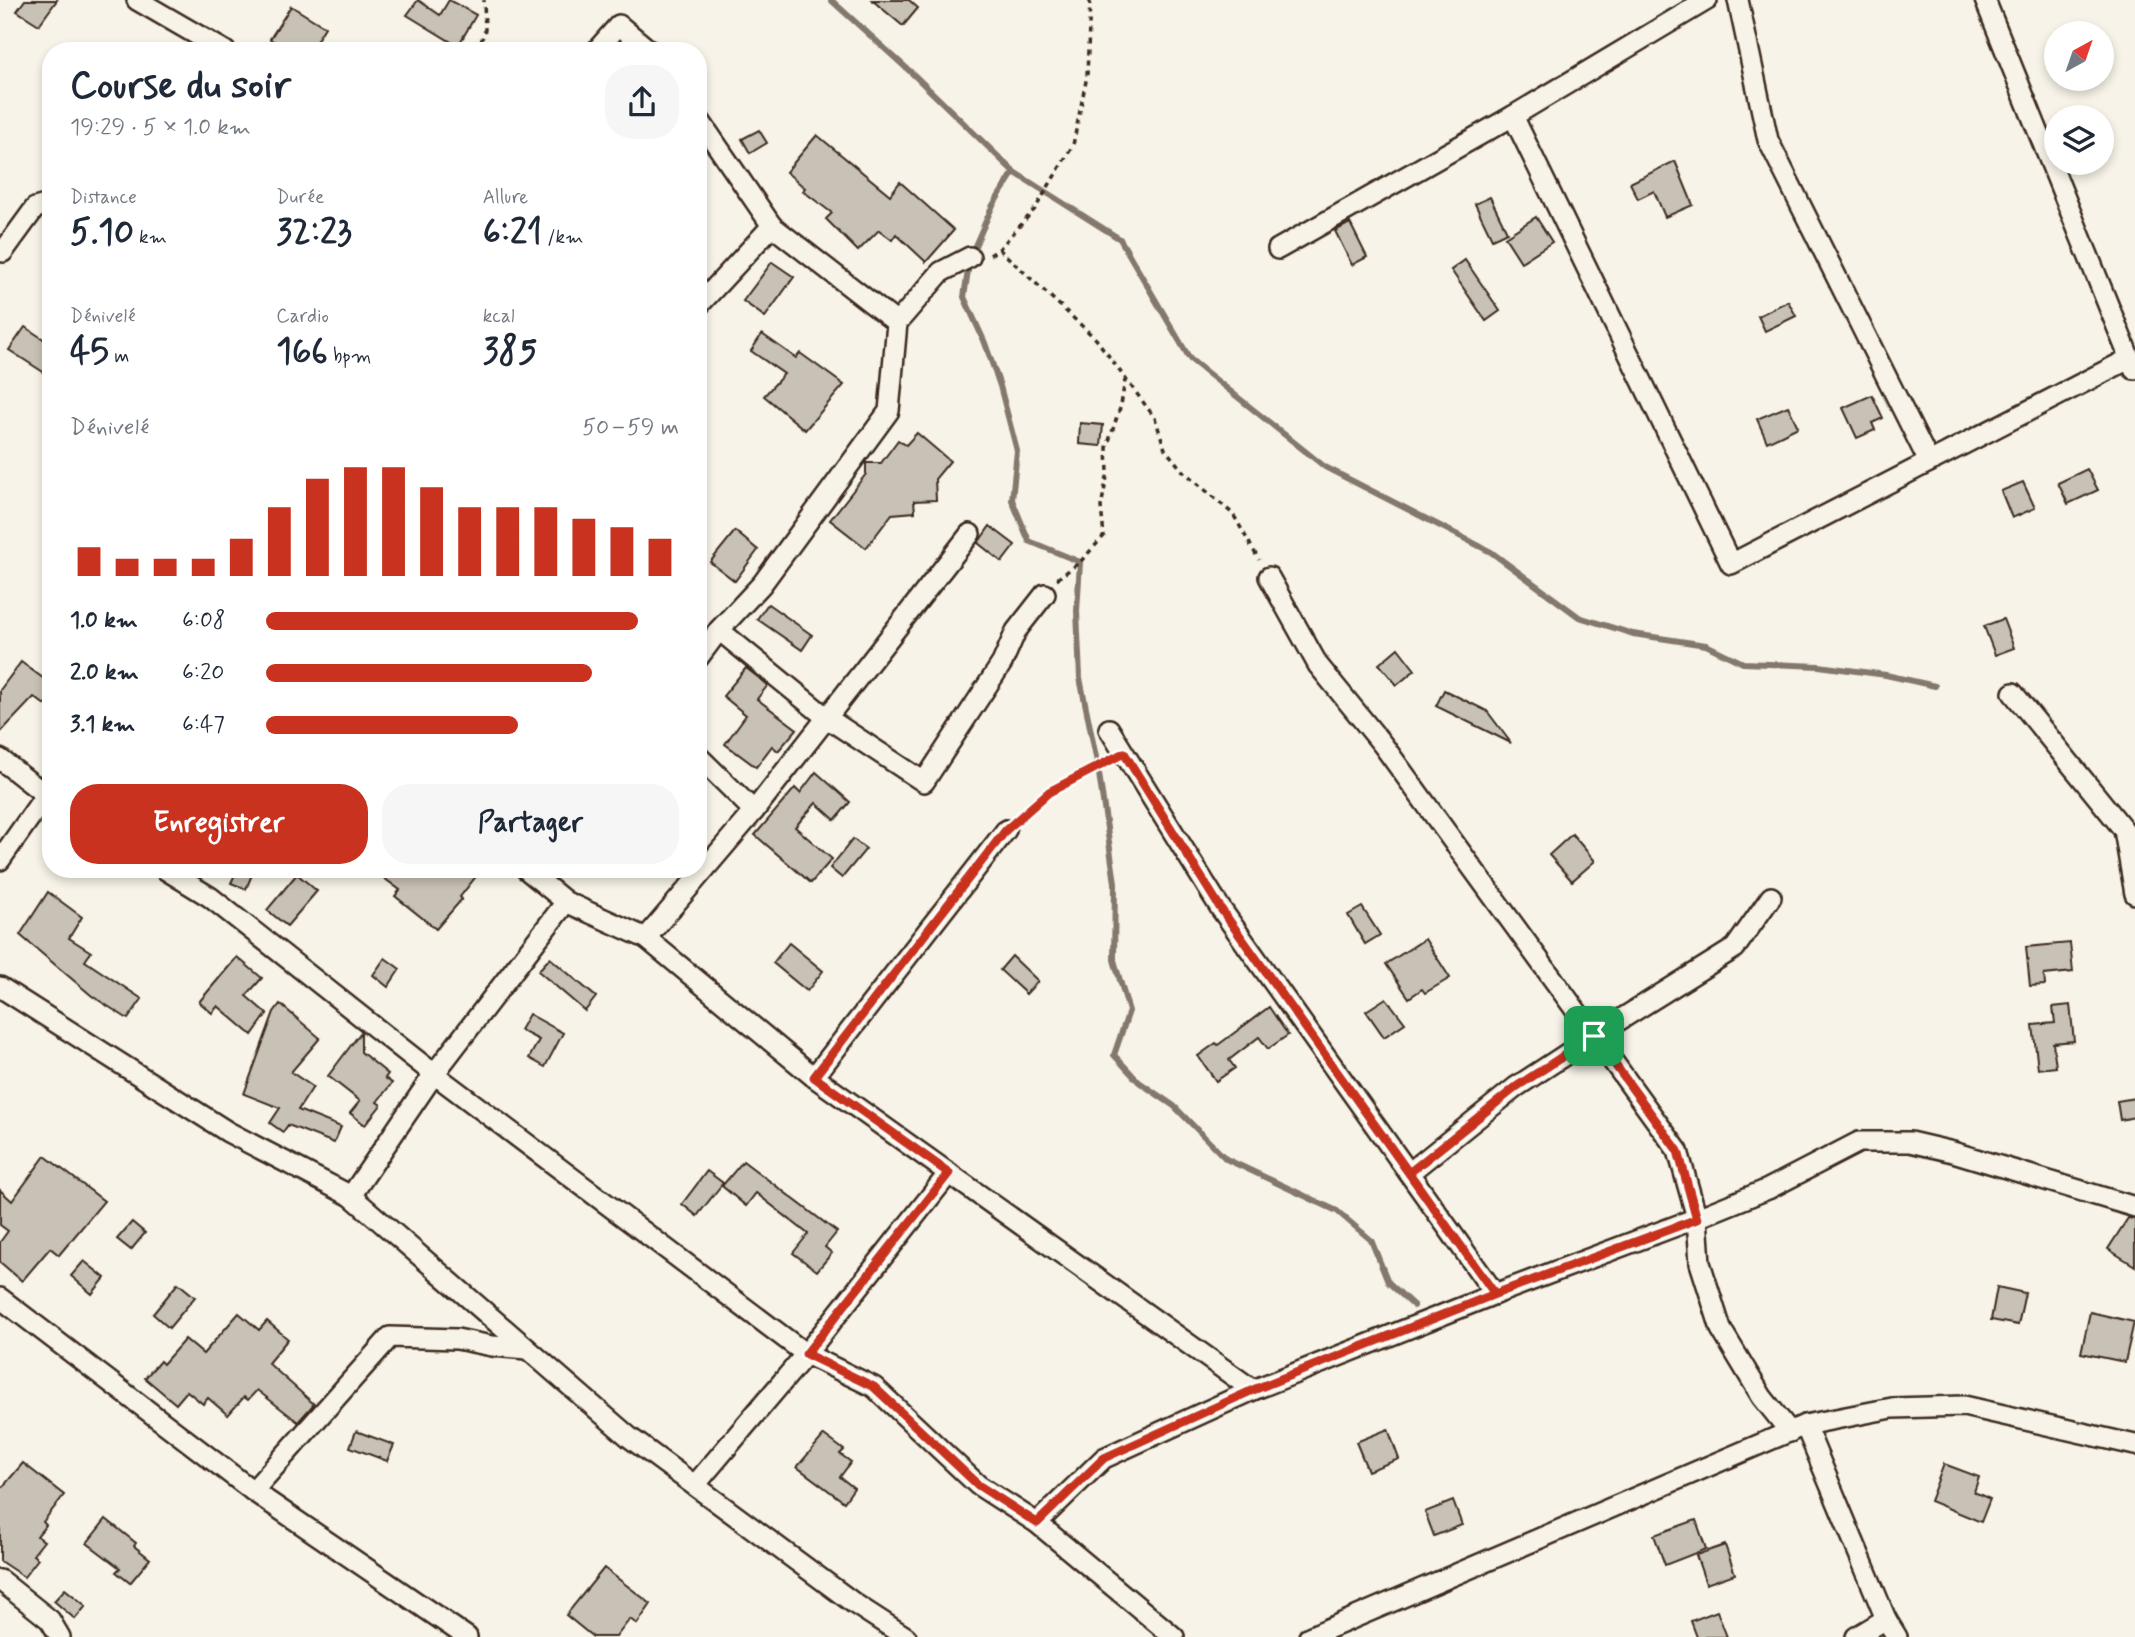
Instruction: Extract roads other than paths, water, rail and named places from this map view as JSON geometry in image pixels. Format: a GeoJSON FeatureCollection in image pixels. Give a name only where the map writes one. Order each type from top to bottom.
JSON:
{"type":"FeatureCollection","features":[{"type":"Feature","properties":{"kind":"street"},"geometry":{"type":"LineString","coordinates":[[137,0],[209,42]]}},
{"type":"Feature","properties":{"kind":"street"},"geometry":{"type":"LineString","coordinates":[[1278,249],[1513,116],[1707,0]]}},
{"type":"Feature","properties":{"kind":"street"},"geometry":{"type":"LineString","coordinates":[[1738,0],[1768,140],[1929,462]]}},
{"type":"Feature","properties":{"kind":"street"},"geometry":{"type":"LineString","coordinates":[[1513,116],[1731,564],[1929,462],[2132,364],[1985,0]]}},
{"type":"Feature","properties":{"kind":"street"},"geometry":{"type":"LineString","coordinates":[[604,42],[619,25],[639,42]]}},
{"type":"Feature","properties":{"kind":"street"},"geometry":{"type":"LineString","coordinates":[[707,131],[772,226],[897,323]]}},
{"type":"Feature","properties":{"kind":"street"},"geometry":{"type":"LineString","coordinates":[[3,252],[35,208],[42,206]]}},
{"type":"Feature","properties":{"kind":"street"},"geometry":{"type":"LineString","coordinates":[[707,296],[772,226]]}},
{"type":"Feature","properties":{"kind":"street"},"geometry":{"type":"LineString","coordinates":[[707,646],[762,584],[889,411],[897,323],[941,272],[970,257]]}},
{"type":"Feature","properties":{"kind":"street"},"geometry":{"type":"LineString","coordinates":[[707,866],[754,811],[970,534]]}},
{"type":"Feature","properties":{"kind":"street"},"geometry":{"type":"LineString","coordinates":[[1269,577],[1318,665],[1383,745],[1678,1151],[1697,1219],[1700,1263],[1721,1328],[1762,1397],[1797,1429],[1886,1619],[1897,1637]]}},
{"type":"Feature","properties":{"kind":"street"},"geometry":{"type":"LineString","coordinates":[[719,630],[827,718],[924,782],[1002,663],[1016,631],[1045,594]]}},
{"type":"Feature","properties":{"kind":"street"},"geometry":{"type":"LineString","coordinates":[[2013,693],[2124,830],[2135,894]]}},
{"type":"Feature","properties":{"kind":"street"},"geometry":{"type":"LineString","coordinates":[[1109,729],[1221,909],[1495,1294]]}},
{"type":"Feature","properties":{"kind":"street"},"geometry":{"type":"LineString","coordinates":[[0,759],[42,786]]}},
{"type":"Feature","properties":{"kind":"street"},"geometry":{"type":"LineString","coordinates":[[707,765],[754,811]]}},
{"type":"Feature","properties":{"kind":"street"},"geometry":{"type":"LineString","coordinates":[[0,860],[42,801]]}},
{"type":"Feature","properties":{"kind":"street"},"geometry":{"type":"LineString","coordinates":[[814,1077],[1006,830]]}},
{"type":"Feature","properties":{"kind":"street"},"geometry":{"type":"LineString","coordinates":[[179,878],[210,897],[434,1074],[806,1354],[874,1387],[978,1485],[1037,1523],[1174,1637]]}},
{"type":"Feature","properties":{"kind":"street"},"geometry":{"type":"LineString","coordinates":[[537,878],[566,902],[646,938],[814,1077],[1253,1390]]}},
{"type":"Feature","properties":{"kind":"street"},"geometry":{"type":"LineString","coordinates":[[646,938],[697,878]]}},
{"type":"Feature","properties":{"kind":"street"},"geometry":{"type":"LineString","coordinates":[[1409,1173],[1516,1087],[1735,948],[1771,897]]}},
{"type":"Feature","properties":{"kind":"street"},"geometry":{"type":"LineString","coordinates":[[351,1196],[434,1074],[566,902]]}},
{"type":"Feature","properties":{"kind":"street"},"geometry":{"type":"LineString","coordinates":[[0,987],[228,1132],[351,1196],[629,1437],[855,1604],[906,1637]]}},
{"type":"Feature","properties":{"kind":"street"},"geometry":{"type":"LineString","coordinates":[[1037,1523],[1104,1458],[1253,1390],[1495,1294],[1697,1219],[1768,1189],[1859,1142],[1910,1142],[1953,1152],[2135,1206]]}},
{"type":"Feature","properties":{"kind":"street"},"geometry":{"type":"LineString","coordinates":[[695,1485],[806,1354],[949,1173]]}},
{"type":"Feature","properties":{"kind":"street"},"geometry":{"type":"LineString","coordinates":[[0,1298],[253,1491],[467,1637]]}},
{"type":"Feature","properties":{"kind":"street"},"geometry":{"type":"LineString","coordinates":[[253,1491],[390,1338],[457,1339],[527,1349]]}},
{"type":"Feature","properties":{"kind":"street"},"geometry":{"type":"LineString","coordinates":[[1309,1637],[1797,1429],[1892,1408],[1964,1406],[2135,1445]]}},
{"type":"Feature","properties":{"kind":"street"},"geometry":{"type":"LineString","coordinates":[[0,1580],[50,1620],[60,1637]]}},
{"type":"Feature","properties":{"kind":"street"},"geometry":{"type":"LineString","coordinates":[[1856,1637],[1886,1619]]}},
{"type":"Feature","properties":{"kind":"waterway"},"geometry":{"type":"LineString","coordinates":[[831,0],[914,75],[1014,172],[1120,239],[1190,359],[1325,467],[1491,552],[1579,617],[1633,634],[1706,645],[1743,663],[1819,666],[1886,675],[1935,686]]}},
{"type":"Feature","properties":{"kind":"waterway"},"geometry":{"type":"LineString","coordinates":[[1014,172],[993,205],[970,257],[964,297],[985,343],[1000,386],[1017,451],[1012,500],[1029,541],[1080,562],[1077,611],[1080,678],[1098,767],[1115,883],[1114,960],[1129,1011],[1114,1055],[1139,1082],[1174,1106],[1226,1159],[1337,1211],[1371,1240],[1388,1282],[1414,1306]]}}]}
